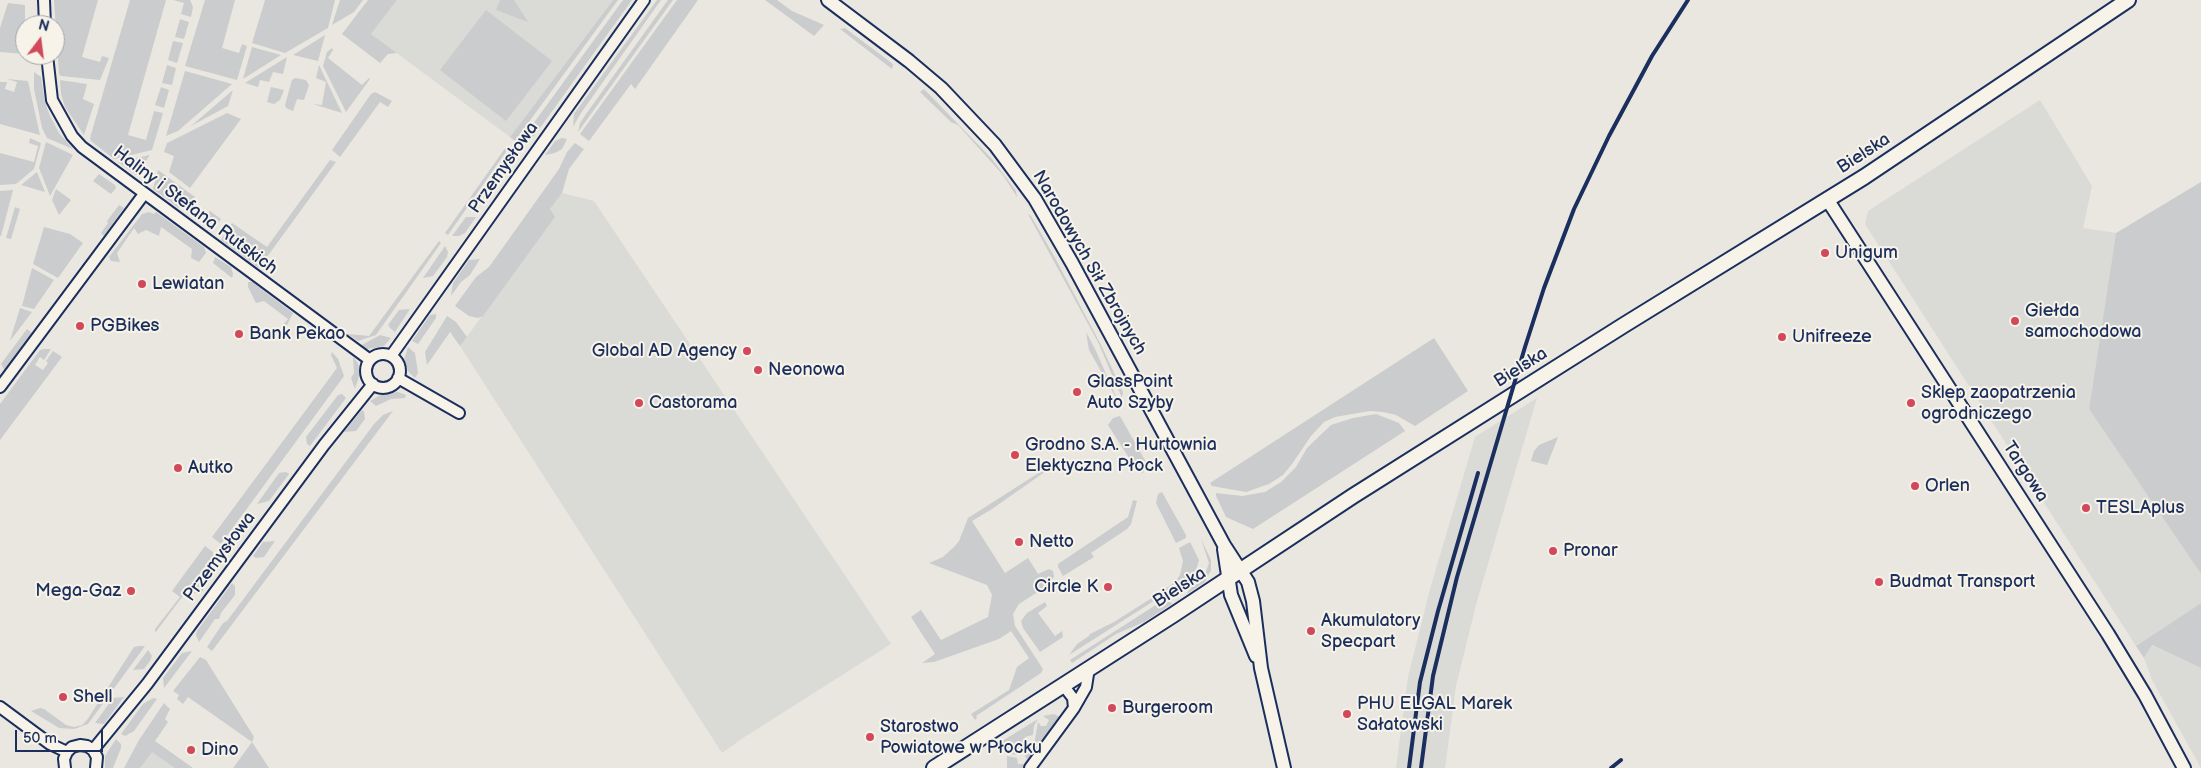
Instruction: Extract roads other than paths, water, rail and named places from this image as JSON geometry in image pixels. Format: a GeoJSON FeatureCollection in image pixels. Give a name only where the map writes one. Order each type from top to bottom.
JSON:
{"type":"FeatureCollection","features":[{"type":"Feature","properties":{"kind":"main road","name":"Bielska"},"geometry":{"type":"LineString","coordinates":[[934,768],[1353,496],[1827,200],[2128,0]]}},
{"type":"Feature","properties":{"kind":"street"},"geometry":{"type":"LineString","coordinates":[[44,0],[45,15]]}},
{"type":"Feature","properties":{"kind":"street","name":"Przemysłowa"},"geometry":{"type":"LineString","coordinates":[[391,356],[644,0]]}},
{"type":"Feature","properties":{"kind":"street","name":"Narodowych Sił Zbrojnych"},"geometry":{"type":"LineString","coordinates":[[828,0],[910,61],[940,88],[984,132],[1036,199],[1224,545],[1248,582],[1253,601],[1261,668]]}},
{"type":"Feature","properties":{"kind":"street","name":"Haliny i Stefana Rutskich"},"geometry":{"type":"LineString","coordinates":[[48,65],[52,100],[72,136],[95,157],[144,194],[370,360]]}},
{"type":"Feature","properties":{"kind":"street"},"geometry":{"type":"LineString","coordinates":[[0,387],[144,194]]}},
{"type":"Feature","properties":{"kind":"street","name":"Targowa"},"geometry":{"type":"LineString","coordinates":[[1827,200],[2123,659],[2184,768]]}},
{"type":"Feature","properties":{"kind":"street"},"geometry":{"type":"LineString","coordinates":[[380,354],[391,356],[399,365],[398,378],[390,386],[384,388],[373,384],[366,373],[370,360],[380,354]]}},
{"type":"Feature","properties":{"kind":"street"},"geometry":{"type":"LineString","coordinates":[[398,378],[459,413]]}},
{"type":"Feature","properties":{"kind":"street","name":"Przemysłowa"},"geometry":{"type":"LineString","coordinates":[[93,750],[147,684],[324,445],[373,384]]}},
{"type":"Feature","properties":{"kind":"street","name":"Narodowych Sił Zbrojnych"},"geometry":{"type":"LineString","coordinates":[[1224,545],[1228,578],[1236,611],[1261,668]]}},
{"type":"Feature","properties":{"kind":"street"},"geometry":{"type":"LineString","coordinates":[[1030,768],[1074,708],[1086,687],[1089,668]]}},
{"type":"Feature","properties":{"kind":"street"},"geometry":{"type":"LineString","coordinates":[[1261,668],[1284,768]]}},
{"type":"Feature","properties":{"kind":"street"},"geometry":{"type":"LineString","coordinates":[[1063,685],[1073,698],[1074,708]]}},
{"type":"Feature","properties":{"kind":"street"},"geometry":{"type":"LineString","coordinates":[[0,707],[50,744],[67,752]]}},
{"type":"Feature","properties":{"kind":"street"},"geometry":{"type":"LineString","coordinates":[[66,768],[64,759],[67,752],[72,747],[80,745],[87,746],[93,750],[97,757],[96,768]]}},
{"type":"Feature","properties":{"kind":"railway"},"geometry":{"type":"LineString","coordinates":[[1421,768],[1433,676],[1457,577],[1544,288],[1574,209],[1609,136],[1652,56],[1688,0]]}},
{"type":"Feature","properties":{"kind":"railway"},"geometry":{"type":"LineString","coordinates":[[1409,768],[1420,682],[1438,611],[1478,473]]}},
{"type":"Feature","properties":{"kind":"railway"},"geometry":{"type":"LineString","coordinates":[[1611,768],[1621,760]]}},
{"type":"Feature","properties":{"kind":"place","name":"Unigum"},"geometry":{"type":"Point","coordinates":[1825,253]}},
{"type":"Feature","properties":{"kind":"place","name":"Lewiatan"},"geometry":{"type":"Point","coordinates":[142,284]}},
{"type":"Feature","properties":{"kind":"place","name":"Giełda samochodowa"},"geometry":{"type":"Point","coordinates":[2015,321]}},
{"type":"Feature","properties":{"kind":"place","name":"PGBikes"},"geometry":{"type":"Point","coordinates":[80,326]}},
{"type":"Feature","properties":{"kind":"place","name":"Bank Pekao"},"geometry":{"type":"Point","coordinates":[239,334]}},
{"type":"Feature","properties":{"kind":"place","name":"Unifreeze"},"geometry":{"type":"Point","coordinates":[1782,337]}},
{"type":"Feature","properties":{"kind":"place","name":"Global AD Agency"},"geometry":{"type":"Point","coordinates":[747,351]}},
{"type":"Feature","properties":{"kind":"place","name":"Neonowa"},"geometry":{"type":"Point","coordinates":[758,370]}},
{"type":"Feature","properties":{"kind":"place","name":"GlassPoint Auto Szyby"},"geometry":{"type":"Point","coordinates":[1077,392]}},
{"type":"Feature","properties":{"kind":"place","name":"Castorama"},"geometry":{"type":"Point","coordinates":[639,403]}},
{"type":"Feature","properties":{"kind":"place","name":"Sklep zaopatrzenia ogrodniczego"},"geometry":{"type":"Point","coordinates":[1911,403]}},
{"type":"Feature","properties":{"kind":"place","name":"Grodno S.A. - Hurtownia Elektyczna Płock"},"geometry":{"type":"Point","coordinates":[1015,455]}},
{"type":"Feature","properties":{"kind":"place","name":"Autko"},"geometry":{"type":"Point","coordinates":[178,468]}},
{"type":"Feature","properties":{"kind":"place","name":"Orlen"},"geometry":{"type":"Point","coordinates":[1915,486]}},
{"type":"Feature","properties":{"kind":"place","name":"TESLAplus"},"geometry":{"type":"Point","coordinates":[2086,508]}},
{"type":"Feature","properties":{"kind":"place","name":"Netto"},"geometry":{"type":"Point","coordinates":[1019,542]}},
{"type":"Feature","properties":{"kind":"place","name":"Pronar"},"geometry":{"type":"Point","coordinates":[1553,551]}},
{"type":"Feature","properties":{"kind":"place","name":"Budmat Transport"},"geometry":{"type":"Point","coordinates":[1879,582]}},
{"type":"Feature","properties":{"kind":"place","name":"Circle K"},"geometry":{"type":"Point","coordinates":[1108,587]}},
{"type":"Feature","properties":{"kind":"place","name":"Mega-Gaz"},"geometry":{"type":"Point","coordinates":[131,591]}},
{"type":"Feature","properties":{"kind":"place","name":"Akumulatory Specpart"},"geometry":{"type":"Point","coordinates":[1311,631]}},
{"type":"Feature","properties":{"kind":"place","name":"Shell"},"geometry":{"type":"Point","coordinates":[63,697]}},
{"type":"Feature","properties":{"kind":"place","name":"Burgeroom"},"geometry":{"type":"Point","coordinates":[1112,708]}},
{"type":"Feature","properties":{"kind":"place","name":"PHU ELGAL Marek Sałatowski"},"geometry":{"type":"Point","coordinates":[1347,714]}},
{"type":"Feature","properties":{"kind":"place","name":"Starostwo Powiatowe w Płocku"},"geometry":{"type":"Point","coordinates":[870,737]}},
{"type":"Feature","properties":{"kind":"place","name":"Dino"},"geometry":{"type":"Point","coordinates":[191,750]}}]}
